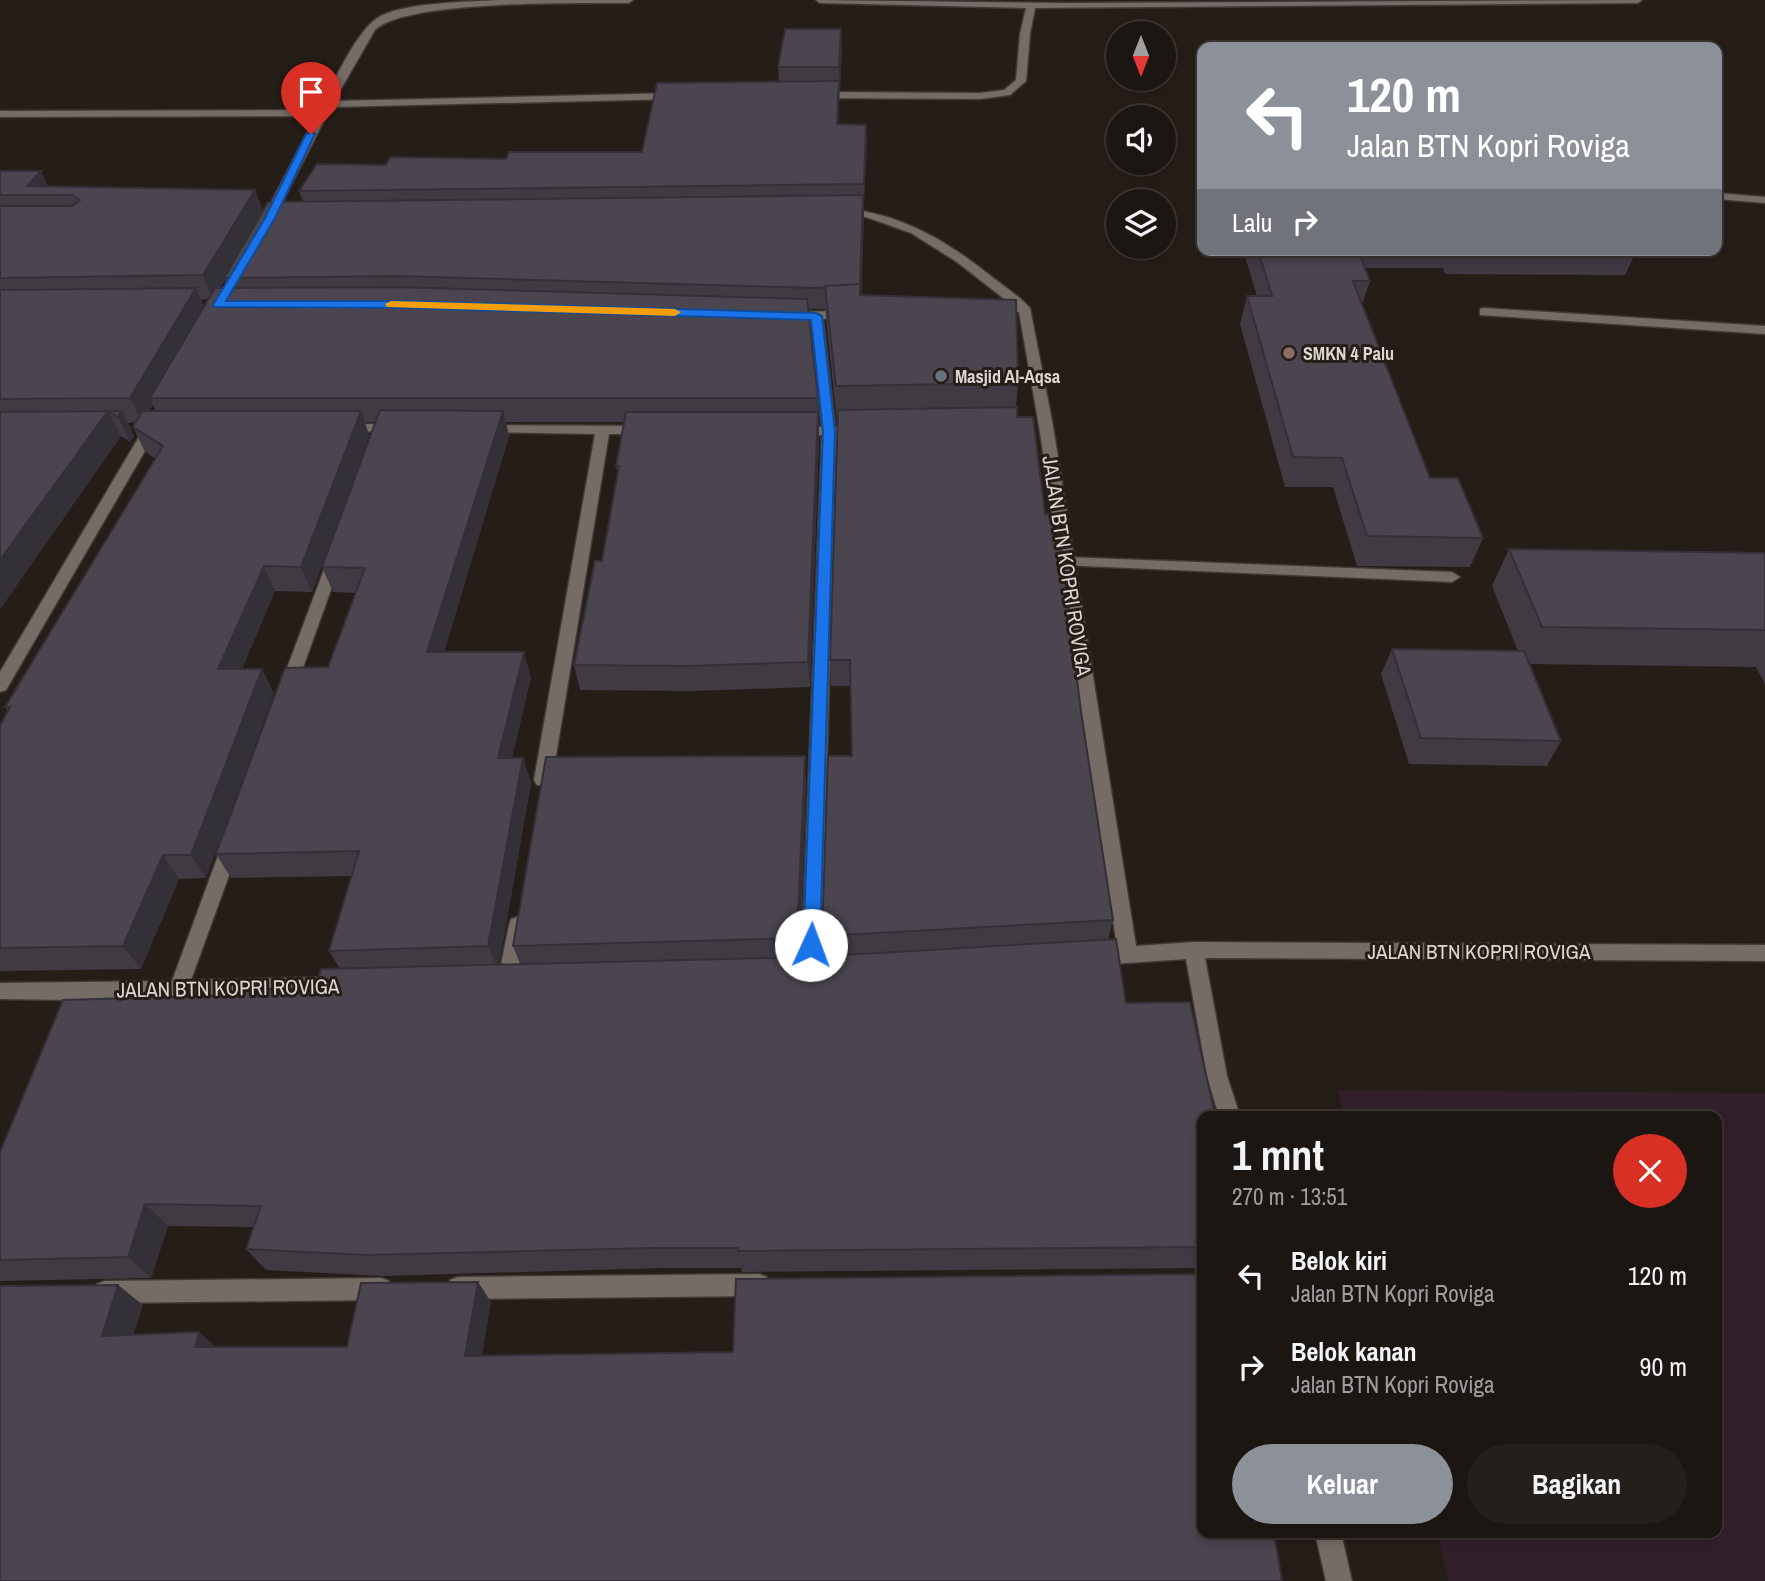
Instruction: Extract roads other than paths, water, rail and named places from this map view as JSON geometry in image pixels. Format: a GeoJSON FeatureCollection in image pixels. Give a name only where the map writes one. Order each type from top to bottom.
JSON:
{"type":"FeatureCollection","features":[{"type":"Feature","properties":{"kind":"street"},"geometry":{"type":"LineString","coordinates":[[284,218],[267,223],[323,109],[369,31],[382,18],[402,9],[437,5],[629,0]]}},
{"type":"Feature","properties":{"kind":"street"},"geometry":{"type":"LineString","coordinates":[[820,0],[1031,6],[1638,0]]}},
{"type":"Feature","properties":{"kind":"street"},"geometry":{"type":"LineString","coordinates":[[808,95],[980,96],[1007,93],[1021,81],[1025,34],[1031,6]]}},
{"type":"Feature","properties":{"kind":"street"},"geometry":{"type":"LineString","coordinates":[[0,114],[323,109],[686,96]]}},
{"type":"Feature","properties":{"kind":"street"},"geometry":{"type":"LineString","coordinates":[[1722,196],[1765,200]]}},
{"type":"Feature","properties":{"kind":"street"},"geometry":{"type":"LineString","coordinates":[[825,211],[867,211],[941,244],[1024,308]]}},
{"type":"Feature","properties":{"kind":"street"},"geometry":{"type":"LineString","coordinates":[[983,309],[1024,308]]}},
{"type":"Feature","properties":{"kind":"street","name":"JALAN BTN KOPRI ROVIGA"},"geometry":{"type":"LineString","coordinates":[[1024,308],[1039,426],[1066,562],[1128,956]]}},
{"type":"Feature","properties":{"kind":"street"},"geometry":{"type":"LineString","coordinates":[[1484,312],[1765,330]]}},
{"type":"Feature","properties":{"kind":"street"},"geometry":{"type":"LineString","coordinates":[[775,315],[858,315]]}},
{"type":"Feature","properties":{"kind":"street"},"geometry":{"type":"LineString","coordinates":[[811,971],[829,432],[816,316]]}},
{"type":"Feature","properties":{"kind":"street"},"geometry":{"type":"LineString","coordinates":[[0,686],[163,406]]}},
{"type":"Feature","properties":{"kind":"street"},"geometry":{"type":"LineString","coordinates":[[328,428],[380,435],[410,428]]}},
{"type":"Feature","properties":{"kind":"street"},"geometry":{"type":"LineString","coordinates":[[465,429],[656,430]]}},
{"type":"Feature","properties":{"kind":"street"},"geometry":{"type":"LineString","coordinates":[[539,801],[603,429]]}},
{"type":"Feature","properties":{"kind":"street"},"geometry":{"type":"LineString","coordinates":[[776,431],[870,431]]}},
{"type":"Feature","properties":{"kind":"street"},"geometry":{"type":"LineString","coordinates":[[282,702],[340,546]]}},
{"type":"Feature","properties":{"kind":"street"},"geometry":{"type":"LineString","coordinates":[[1066,562],[1452,577]]}},
{"type":"Feature","properties":{"kind":"street"},"geometry":{"type":"LineString","coordinates":[[178,990],[235,833]]}},
{"type":"Feature","properties":{"kind":"street"},"geometry":{"type":"LineString","coordinates":[[508,980],[520,911]]}},
{"type":"Feature","properties":{"kind":"street"},"geometry":{"type":"LineString","coordinates":[[1194,950],[1217,1076],[1227,1111]]}},
{"type":"Feature","properties":{"kind":"street","name":"JALAN BTN KOPRI ROVIGA"},"geometry":{"type":"LineString","coordinates":[[1073,958],[1194,950],[1765,953]]}},
{"type":"Feature","properties":{"kind":"street","name":"JALAN BTN KOPRI ROVIGA"},"geometry":{"type":"LineString","coordinates":[[0,991],[71,992],[357,985]]}},
{"type":"Feature","properties":{"kind":"street"},"geometry":{"type":"LineString","coordinates":[[60,1018],[71,992]]}},
{"type":"Feature","properties":{"kind":"street"},"geometry":{"type":"LineString","coordinates":[[433,1289],[783,1285]]}},
{"type":"Feature","properties":{"kind":"street"},"geometry":{"type":"LineString","coordinates":[[84,1292],[405,1289]]}},
{"type":"Feature","properties":{"kind":"street"},"geometry":{"type":"LineString","coordinates":[[1329,1538],[1339,1581]]}},
{"type":"Feature","properties":{"kind":"place","name":"SMKN 4 Palu"},"geometry":{"type":"Point","coordinates":[1289,353]}},
{"type":"Feature","properties":{"kind":"place","name":"Masjid Al-Aqsa"},"geometry":{"type":"Point","coordinates":[941,376]}}]}
